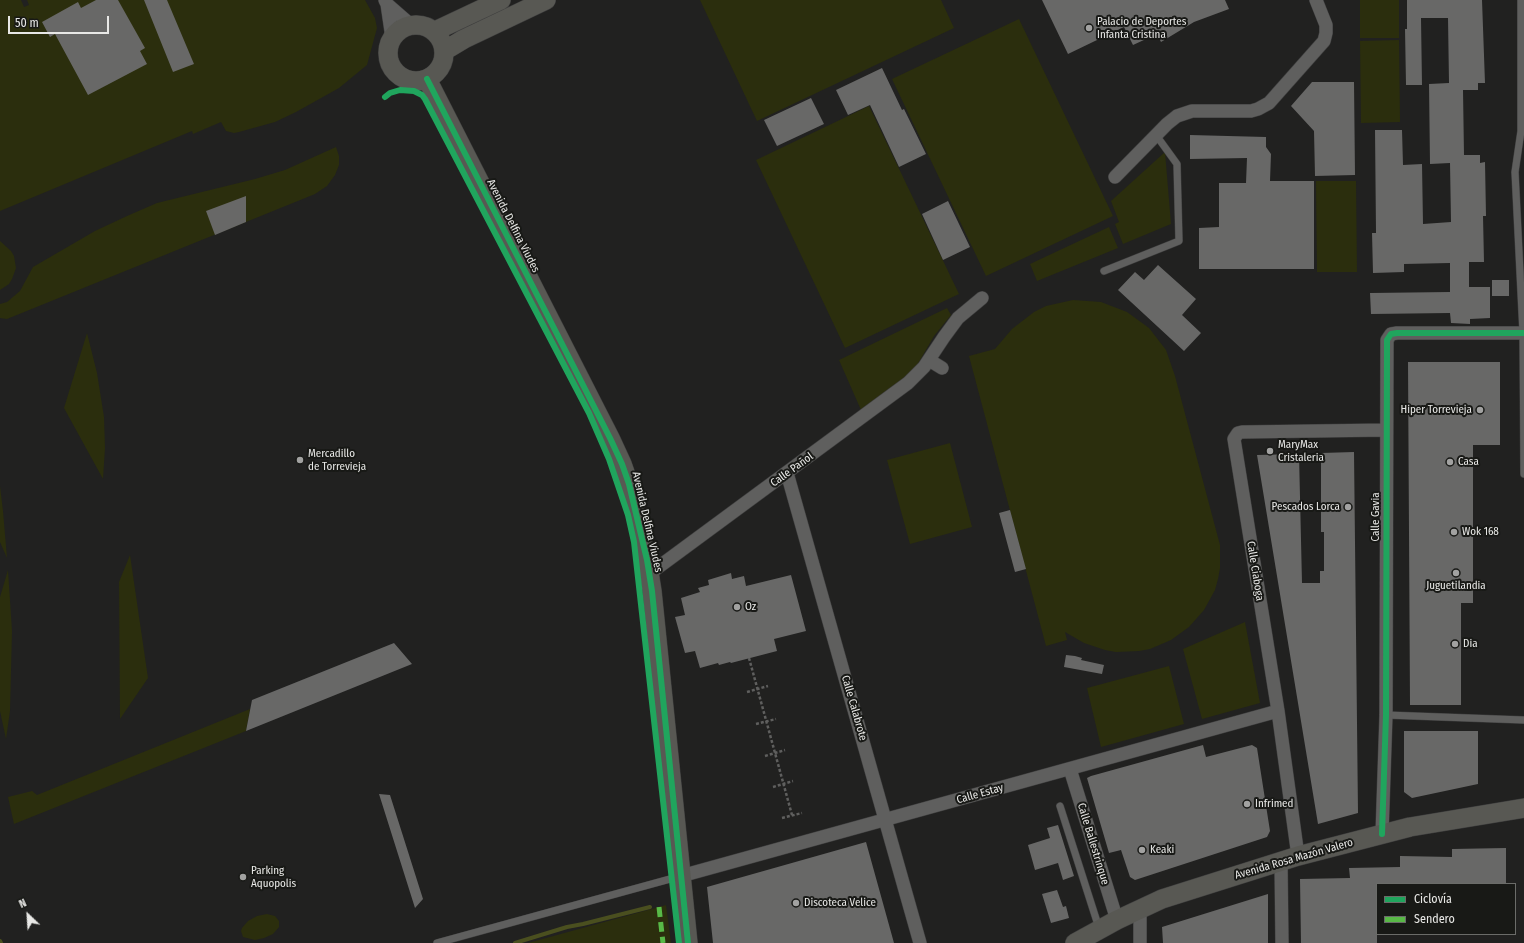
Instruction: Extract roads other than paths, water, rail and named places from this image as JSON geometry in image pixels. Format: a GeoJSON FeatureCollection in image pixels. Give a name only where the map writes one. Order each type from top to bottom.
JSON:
{"type":"FeatureCollection","features":[{"type":"Feature","properties":{"kind":"street"},"geometry":{"type":"LineString","coordinates":[[435,31],[501,0]]}},
{"type":"Feature","properties":{"kind":"street"},"geometry":{"type":"LineString","coordinates":[[444,51],[464,39],[546,0]]}},
{"type":"Feature","properties":{"kind":"street"},"geometry":{"type":"LineString","coordinates":[[1115,177],[1177,116],[1192,111],[1251,111],[1269,103],[1324,41],[1326,25],[1316,0]]}},
{"type":"Feature","properties":{"kind":"street"},"geometry":{"type":"LineString","coordinates":[[386,2],[411,25]]}},
{"type":"Feature","properties":{"kind":"street"},"geometry":{"type":"LineString","coordinates":[[386,2],[392,38]]}},
{"type":"Feature","properties":{"kind":"street"},"geometry":{"type":"LineString","coordinates":[[411,25],[424,26],[435,31],[444,51],[444,57],[440,68],[436,73],[427,79],[410,81],[395,73],[390,66],[388,59],[389,44],[392,38],[400,30],[411,25]]}},
{"type":"Feature","properties":{"kind":"street","name":"Avenida Delfina Viudes"},"geometry":{"type":"LineString","coordinates":[[427,79],[607,431],[622,464],[634,502],[649,574],[688,943]]}},
{"type":"Feature","properties":{"kind":"street","name":"Calle Pañol"},"geometry":{"type":"LineString","coordinates":[[649,574],[908,383],[917,375],[929,360],[954,323],[982,298]]}},
{"type":"Feature","properties":{"kind":"street","name":"Calle Gavia"},"geometry":{"type":"LineString","coordinates":[[1382,834],[1386,715],[1386,343],[1391,334],[1397,333],[1523,333]]}},
{"type":"Feature","properties":{"kind":"street"},"geometry":{"type":"LineString","coordinates":[[929,360],[942,368]]}},
{"type":"Feature","properties":{"kind":"street","name":"Calle Ciaboga"},"geometry":{"type":"LineString","coordinates":[[1282,943],[1290,859],[1278,711],[1235,449],[1235,437],[1238,433],[1242,432],[1386,430]]}},
{"type":"Feature","properties":{"kind":"street","name":"Calle Calabrote"},"geometry":{"type":"LineString","coordinates":[[787,473],[920,943]]}},
{"type":"Feature","properties":{"kind":"street","name":"Calle Estay"},"geometry":{"type":"LineString","coordinates":[[681,876],[1278,711]]}},
{"type":"Feature","properties":{"kind":"street","name":"Calle Ballestrinque"},"geometry":{"type":"LineString","coordinates":[[1070,769],[1117,920]]}},
{"type":"Feature","properties":{"kind":"street","name":"Avenida Rosa Mazón Valero"},"geometry":{"type":"LineString","coordinates":[[1075,943],[1099,929],[1140,909],[1193,889],[1290,859],[1410,827],[1524,808]]}},
{"type":"Feature","properties":{"kind":"street"},"geometry":{"type":"LineString","coordinates":[[1140,909],[1140,943]]}},
{"type":"Feature","properties":{"kind":"lane"},"geometry":{"type":"LineString","coordinates":[[1521,0],[1522,131],[1515,172],[1523,333],[1524,474]]}},
{"type":"Feature","properties":{"kind":"lane"},"geometry":{"type":"LineString","coordinates":[[1104,271],[1179,241],[1177,164],[1156,135]]}},
{"type":"Feature","properties":{"kind":"lane"},"geometry":{"type":"LineString","coordinates":[[1386,715],[1524,720]]}},
{"type":"Feature","properties":{"kind":"lane"},"geometry":{"type":"LineString","coordinates":[[1060,806],[1099,929]]}},
{"type":"Feature","properties":{"kind":"lane"},"geometry":{"type":"LineString","coordinates":[[437,943],[681,876]]}},
{"type":"Feature","properties":{"kind":"waterway"},"geometry":{"type":"LineString","coordinates":[[515,943],[567,927],[650,907]]}},
{"type":"Feature","properties":{"kind":"place","name":"Palacio de Deportes Infanta Cristina"},"geometry":{"type":"Point","coordinates":[1089,28]}},
{"type":"Feature","properties":{"kind":"place","name":"Hiper Torrevieja"},"geometry":{"type":"Point","coordinates":[1480,410]}},
{"type":"Feature","properties":{"kind":"place","name":"MaryMax Cristaleria"},"geometry":{"type":"Point","coordinates":[1270,451]}},
{"type":"Feature","properties":{"kind":"place","name":"Mercadillo de Torrevieja"},"geometry":{"type":"Point","coordinates":[300,460]}},
{"type":"Feature","properties":{"kind":"place","name":"Casa"},"geometry":{"type":"Point","coordinates":[1450,462]}},
{"type":"Feature","properties":{"kind":"place","name":"Pescados Lorca"},"geometry":{"type":"Point","coordinates":[1348,507]}},
{"type":"Feature","properties":{"kind":"place","name":"Wok 168"},"geometry":{"type":"Point","coordinates":[1454,532]}},
{"type":"Feature","properties":{"kind":"place","name":"Juguetilandia"},"geometry":{"type":"Point","coordinates":[1456,573]}},
{"type":"Feature","properties":{"kind":"place","name":"Oz"},"geometry":{"type":"Point","coordinates":[737,607]}},
{"type":"Feature","properties":{"kind":"place","name":"Dia"},"geometry":{"type":"Point","coordinates":[1455,644]}},
{"type":"Feature","properties":{"kind":"place","name":"Infrimed"},"geometry":{"type":"Point","coordinates":[1247,804]}},
{"type":"Feature","properties":{"kind":"place","name":"Keaki"},"geometry":{"type":"Point","coordinates":[1142,850]}},
{"type":"Feature","properties":{"kind":"place","name":"Parking Aquopolis"},"geometry":{"type":"Point","coordinates":[243,877]}},
{"type":"Feature","properties":{"kind":"place","name":"Discoteca Velice"},"geometry":{"type":"Point","coordinates":[796,903]}}]}
